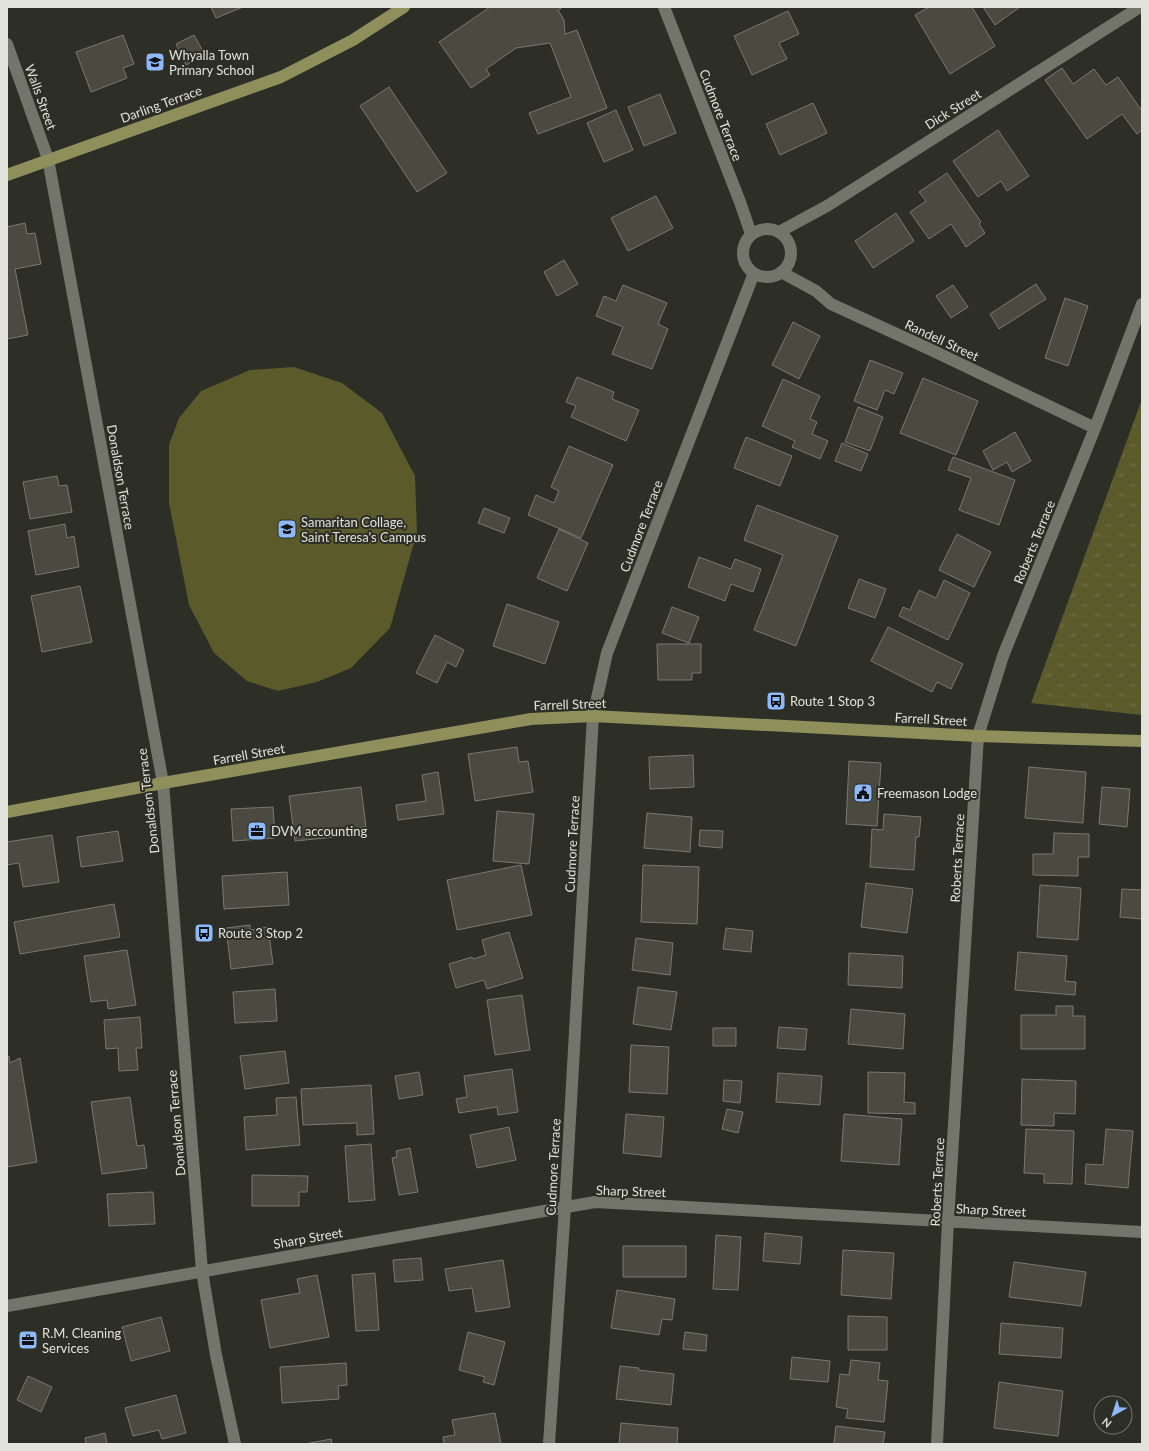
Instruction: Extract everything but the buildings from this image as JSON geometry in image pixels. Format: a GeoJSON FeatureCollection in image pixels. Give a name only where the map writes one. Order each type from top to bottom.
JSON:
{"type":"FeatureCollection","features":[{"type":"Feature","properties":{"kind":"main road","name":"Darling Terrace"},"geometry":{"type":"LineString","coordinates":[[7,175],[280,76],[353,40],[404,7]]}},
{"type":"Feature","properties":{"kind":"main road","name":"Farrell Street"},"geometry":{"type":"LineString","coordinates":[[7,812],[162,783],[531,719],[593,716],[978,736],[1142,741]]}},
{"type":"Feature","properties":{"kind":"street","name":"Cudmore Terrace"},"geometry":{"type":"LineString","coordinates":[[664,7],[751,234]]}},
{"type":"Feature","properties":{"kind":"street","name":"Dick Street"},"geometry":{"type":"LineString","coordinates":[[779,232],[827,206],[1140,7]]}},
{"type":"Feature","properties":{"kind":"street","name":"Walls Street"},"geometry":{"type":"LineString","coordinates":[[7,44],[48,159]]}},
{"type":"Feature","properties":{"kind":"street","name":"Donaldson Terrace"},"geometry":{"type":"LineString","coordinates":[[48,159],[162,783],[202,1272],[216,1355],[235,1444]]}},
{"type":"Feature","properties":{"kind":"street"},"geometry":{"type":"LineString","coordinates":[[765,229],[779,232],[785,238],[789,244],[790,259],[781,272],[768,277],[760,276],[748,268],[744,261],[743,254],[746,240],[751,234],[765,229]]}},
{"type":"Feature","properties":{"kind":"street","name":"Cudmore Terrace"},"geometry":{"type":"LineString","coordinates":[[549,1444],[565,1207],[593,716],[607,653],[754,272]]}},
{"type":"Feature","properties":{"kind":"street","name":"Randell Street"},"geometry":{"type":"LineString","coordinates":[[781,272],[816,290],[831,304],[1095,428]]}},
{"type":"Feature","properties":{"kind":"street","name":"Roberts Terrace"},"geometry":{"type":"LineString","coordinates":[[936,1444],[948,1221],[978,736],[1003,656],[1095,428],[1142,304]]}},
{"type":"Feature","properties":{"kind":"street","name":"Sharp Street"},"geometry":{"type":"LineString","coordinates":[[7,1306],[594,1202],[1142,1232]]}},
{"type":"Feature","properties":{"kind":"green space"},"geometry":{"type":"Polygon","coordinates":[[[294,367],[342,383],[382,413],[415,476],[417,532],[390,628],[351,668],[317,682],[278,691],[247,681],[214,653],[189,605],[169,503],[169,445],[179,418],[201,391],[250,370],[294,367]]]}},
{"type":"Feature","properties":{"kind":"green space"},"geometry":{"type":"Polygon","coordinates":[[[1142,399],[1142,715],[1031,703],[1142,399]]]}},
{"type":"Feature","properties":{"kind":"place","name":"Whyalla Town Primary School"},"geometry":{"type":"Point","coordinates":[155,62]}},
{"type":"Feature","properties":{"kind":"place","name":"Samaritan Collage, Saint Teresa's Campus"},"geometry":{"type":"Point","coordinates":[287,529]}},
{"type":"Feature","properties":{"kind":"place","name":"Route 1 Stop 3"},"geometry":{"type":"Point","coordinates":[776,701]}},
{"type":"Feature","properties":{"kind":"place","name":"Freemason Lodge"},"geometry":{"type":"Point","coordinates":[863,793]}},
{"type":"Feature","properties":{"kind":"place","name":"DVM accounting"},"geometry":{"type":"Point","coordinates":[257,831]}},
{"type":"Feature","properties":{"kind":"place","name":"Route 3 Stop 2"},"geometry":{"type":"Point","coordinates":[204,933]}},
{"type":"Feature","properties":{"kind":"place","name":"R.M. Cleaning Services"},"geometry":{"type":"Point","coordinates":[28,1340]}}]}
